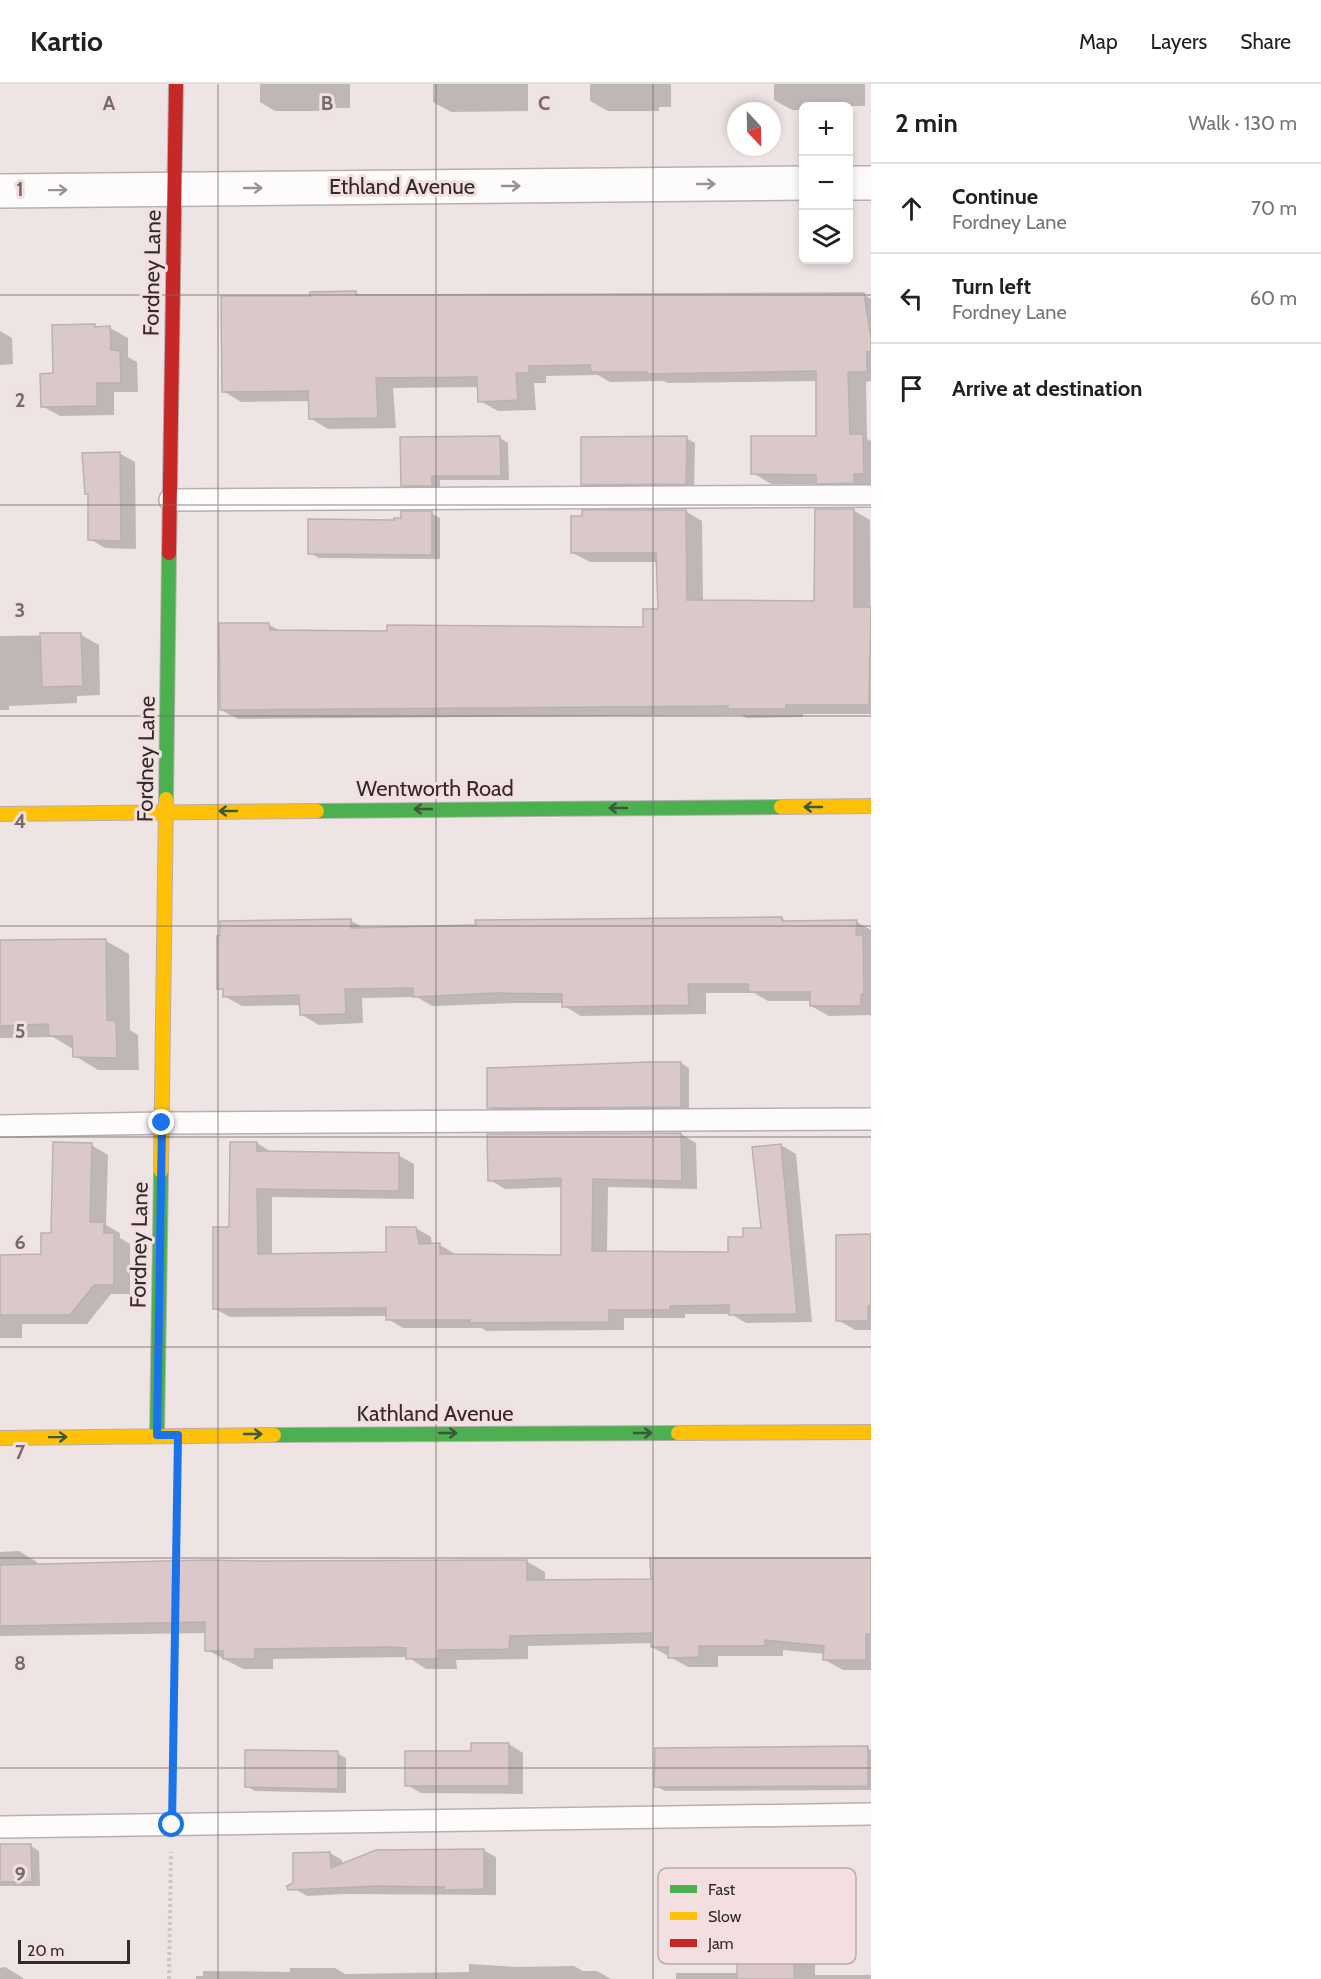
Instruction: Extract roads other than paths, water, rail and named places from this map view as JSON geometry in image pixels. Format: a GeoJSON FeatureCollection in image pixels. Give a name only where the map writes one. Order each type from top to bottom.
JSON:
{"type":"FeatureCollection","features":[{"type":"Feature","properties":{"kind":"street","name":"Fordney Lane"},"geometry":{"type":"LineString","coordinates":[[157,1435],[176,84]]}},
{"type":"Feature","properties":{"kind":"street","name":"Ethland Avenue"},"geometry":{"type":"LineString","coordinates":[[0,191],[799,183]]}},
{"type":"Feature","properties":{"kind":"street"},"geometry":{"type":"LineString","coordinates":[[853,183],[871,183]]}},
{"type":"Feature","properties":{"kind":"street","name":"Wentworth Road"},"geometry":{"type":"LineString","coordinates":[[0,814],[871,806]]}},
{"type":"Feature","properties":{"kind":"street","name":"Kathland Avenue"},"geometry":{"type":"LineString","coordinates":[[0,1438],[157,1435],[871,1432]]}},
{"type":"Feature","properties":{"kind":"lane"},"geometry":{"type":"LineString","coordinates":[[170,500],[871,496]]}},
{"type":"Feature","properties":{"kind":"lane"},"geometry":{"type":"LineString","coordinates":[[0,1126],[871,1119]]}},
{"type":"Feature","properties":{"kind":"lane"},"geometry":{"type":"LineString","coordinates":[[0,1827],[871,1814]]}}]}
